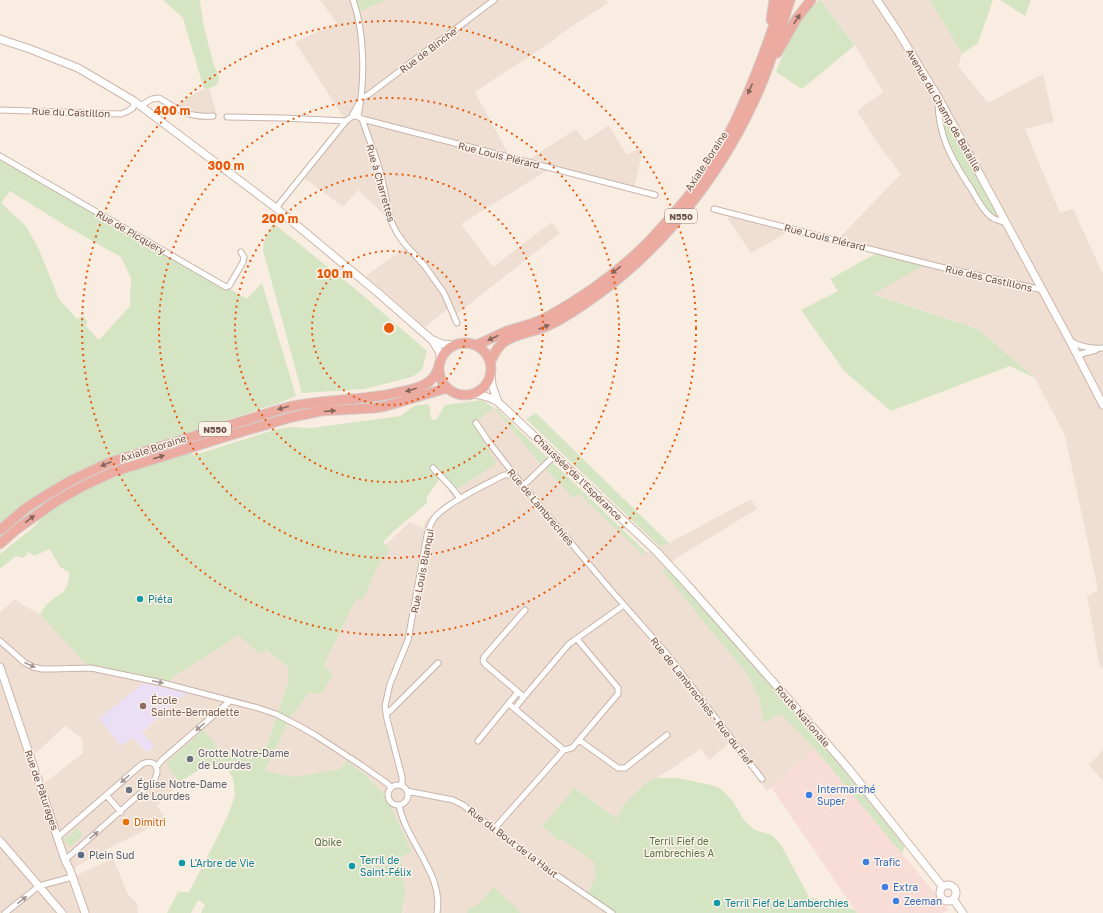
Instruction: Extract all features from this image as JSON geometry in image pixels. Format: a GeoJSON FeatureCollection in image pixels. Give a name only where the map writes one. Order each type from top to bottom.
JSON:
{"type":"FeatureCollection","features":[{"type":"Feature","properties":{"kind":"highway"},"geometry":{"type":"LineString","coordinates":[[764,56],[774,0]]}},
{"type":"Feature","properties":{"kind":"highway","name":"Axiale Boraine"},"geometry":{"type":"LineString","coordinates":[[476,345],[500,334],[546,317],[579,298],[640,250],[657,233],[699,184],[712,164],[740,112],[764,56],[782,0]]}},
{"type":"Feature","properties":{"kind":"highway","name":"Axiale Boraine"},"geometry":{"type":"LineString","coordinates":[[491,361],[498,348],[505,341],[548,326],[563,318],[604,290],[648,252],[687,208],[715,171],[744,121],[764,77],[790,0]]}},
{"type":"Feature","properties":{"kind":"highway"},"geometry":{"type":"LineString","coordinates":[[764,77],[797,18],[811,0]]}},
{"type":"Feature","properties":{"kind":"highway","name":"N550"},"geometry":{"type":"LineString","coordinates":[[440,363],[446,350],[454,345],[465,342],[476,345]]}},
{"type":"Feature","properties":{"kind":"highway"},"geometry":{"type":"LineString","coordinates":[[440,363],[440,377],[447,388],[455,393],[465,395],[473,394],[484,387],[491,373],[491,361],[486,352],[476,345]]}},
{"type":"Feature","properties":{"kind":"highway","name":"Axiale Boraine"},"geometry":{"type":"LineString","coordinates":[[0,530],[26,508],[48,494],[82,474],[108,463],[303,403],[376,397],[420,387],[434,378],[437,374],[440,363]]}},
{"type":"Feature","properties":{"kind":"highway","name":"Axiale Boraine"},"geometry":{"type":"LineString","coordinates":[[0,544],[17,529],[55,502],[112,472],[292,417],[321,411],[386,406],[447,388]]}},
{"type":"Feature","properties":{"kind":"main road","name":"Avenue du Champ de Bataille"},"geometry":{"type":"LineString","coordinates":[[877,0],[938,96],[1043,290],[1103,405]]}},
{"type":"Feature","properties":{"kind":"main road"},"geometry":{"type":"LineString","coordinates":[[0,39],[36,51],[78,68],[134,101],[276,208],[371,287],[432,340],[440,353],[440,363]]}},
{"type":"Feature","properties":{"kind":"main road"},"geometry":{"type":"LineString","coordinates":[[432,340],[442,344],[454,345]]}},
{"type":"Feature","properties":{"kind":"main road"},"geometry":{"type":"LineString","coordinates":[[491,373],[492,385],[498,402]]}},
{"type":"Feature","properties":{"kind":"main road"},"geometry":{"type":"LineString","coordinates":[[473,394],[490,397],[498,402]]}},
{"type":"Feature","properties":{"kind":"main road","name":"Chaussée de l'Espérance"},"geometry":{"type":"LineString","coordinates":[[498,402],[657,552]]}},
{"type":"Feature","properties":{"kind":"main road","name":"Route Nationale"},"geometry":{"type":"LineString","coordinates":[[657,552],[848,768],[942,886]]}},
{"type":"Feature","properties":{"kind":"main road","name":"Rue de Pâturages"},"geometry":{"type":"LineString","coordinates":[[0,667],[65,860],[85,913]]}},
{"type":"Feature","properties":{"kind":"main road"},"geometry":{"type":"LineString","coordinates":[[0,842],[62,913]]}},
{"type":"Feature","properties":{"kind":"main road"},"geometry":{"type":"LineString","coordinates":[[949,884],[955,888],[956,896],[953,900],[948,901],[942,899],[940,891],[942,886],[949,884]]}},
{"type":"Feature","properties":{"kind":"main road"},"geometry":{"type":"LineString","coordinates":[[953,900],[963,913]]}},
{"type":"Feature","properties":{"kind":"street"},"geometry":{"type":"LineString","coordinates":[[228,117],[346,121],[357,117],[358,104],[361,99],[363,57],[358,20],[353,0]]}},
{"type":"Feature","properties":{"kind":"street","name":"Rue de Binche"},"geometry":{"type":"LineString","coordinates":[[361,99],[494,0]]}},
{"type":"Feature","properties":{"kind":"street"},"geometry":{"type":"LineString","coordinates":[[938,96],[938,115],[949,152],[955,164],[989,215],[1006,223]]}},
{"type":"Feature","properties":{"kind":"street"},"geometry":{"type":"LineString","coordinates":[[140,106],[152,99],[159,98],[192,116],[213,116]]}},
{"type":"Feature","properties":{"kind":"street","name":"Rue du Castillon"},"geometry":{"type":"LineString","coordinates":[[0,110],[121,114],[133,108],[134,101]]}},
{"type":"Feature","properties":{"kind":"street","name":"Rue Louis Piérard"},"geometry":{"type":"LineString","coordinates":[[357,117],[655,195]]}},
{"type":"Feature","properties":{"kind":"street","name":"Rue à Charrettes"},"geometry":{"type":"LineString","coordinates":[[357,117],[382,179],[391,221],[404,243],[424,265],[444,293],[457,323]]}},
{"type":"Feature","properties":{"kind":"street"},"geometry":{"type":"LineString","coordinates":[[276,208],[346,121]]}},
{"type":"Feature","properties":{"kind":"street","name":"Rue de Picquery"},"geometry":{"type":"LineString","coordinates":[[0,156],[226,287],[229,286],[243,262],[244,257],[241,252]]}},
{"type":"Feature","properties":{"kind":"street","name":"Rue Louis Piérard"},"geometry":{"type":"LineString","coordinates":[[714,209],[936,266]]}},
{"type":"Feature","properties":{"kind":"street","name":"Rue des Castillons"},"geometry":{"type":"LineString","coordinates":[[936,266],[1043,290]]}},
{"type":"Feature","properties":{"kind":"street"},"geometry":{"type":"LineString","coordinates":[[1070,341],[1093,349],[1102,348]]}},
{"type":"Feature","properties":{"kind":"street"},"geometry":{"type":"LineString","coordinates":[[1076,353],[1085,347]]}},
{"type":"Feature","properties":{"kind":"street"},"geometry":{"type":"LineString","coordinates":[[1076,353],[1102,348]]}},
{"type":"Feature","properties":{"kind":"street","name":"Rue de Lambrechies"},"geometry":{"type":"LineString","coordinates":[[476,423],[523,486],[609,588]]}},
{"type":"Feature","properties":{"kind":"street"},"geometry":{"type":"LineString","coordinates":[[523,486],[552,458],[554,454]]}},
{"type":"Feature","properties":{"kind":"street"},"geometry":{"type":"LineString","coordinates":[[433,468],[447,482],[460,499]]}},
{"type":"Feature","properties":{"kind":"street","name":"Rue Louis Blanqui"},"geometry":{"type":"LineString","coordinates":[[402,786],[402,777],[385,706],[390,684],[408,640],[427,534],[433,520],[444,509],[504,475],[509,474],[515,476]]}},
{"type":"Feature","properties":{"kind":"street","name":"Rue de Lambrechies - Rue du Fief"},"geometry":{"type":"LineString","coordinates":[[609,588],[667,654],[762,779]]}},
{"type":"Feature","properties":{"kind":"street"},"geometry":{"type":"LineString","coordinates":[[514,708],[569,644],[624,606]]}},
{"type":"Feature","properties":{"kind":"street"},"geometry":{"type":"LineString","coordinates":[[524,697],[485,664],[484,657],[525,610]]}},
{"type":"Feature","properties":{"kind":"street"},"geometry":{"type":"LineString","coordinates":[[494,829],[564,750],[572,748],[618,694],[618,688],[577,638]]}},
{"type":"Feature","properties":{"kind":"street"},"geometry":{"type":"LineString","coordinates":[[0,641],[24,663],[33,667],[42,669],[91,668],[163,683],[276,714],[315,735],[361,765],[388,784],[391,788]]}},
{"type":"Feature","properties":{"kind":"street"},"geometry":{"type":"LineString","coordinates":[[386,714],[438,663]]}},
{"type":"Feature","properties":{"kind":"street"},"geometry":{"type":"LineString","coordinates":[[478,741],[518,692]]}},
{"type":"Feature","properties":{"kind":"street"},"geometry":{"type":"LineString","coordinates":[[156,766],[230,701]]}},
{"type":"Feature","properties":{"kind":"street"},"geometry":{"type":"LineString","coordinates":[[509,704],[564,750]]}},
{"type":"Feature","properties":{"kind":"street"},"geometry":{"type":"LineString","coordinates":[[579,740],[618,768],[625,768],[667,735]]}},
{"type":"Feature","properties":{"kind":"street"},"geometry":{"type":"LineString","coordinates":[[58,838],[142,764],[151,762],[156,766],[158,772],[156,779],[121,812],[65,860]]}},
{"type":"Feature","properties":{"kind":"street"},"geometry":{"type":"LineString","coordinates":[[396,785],[402,786],[407,791],[407,800],[399,805],[393,803],[390,801],[388,796],[391,788],[396,785]]}},
{"type":"Feature","properties":{"kind":"street","name":"Rue du Bout de la Haut"},"geometry":{"type":"LineString","coordinates":[[407,791],[453,800],[463,805],[530,857],[612,913]]}},
{"type":"Feature","properties":{"kind":"street"},"geometry":{"type":"LineString","coordinates":[[106,796],[121,812]]}},
{"type":"Feature","properties":{"kind":"street"},"geometry":{"type":"LineString","coordinates":[[399,805],[402,817],[432,877],[439,899],[437,913]]}},
{"type":"Feature","properties":{"kind":"street"},"geometry":{"type":"LineString","coordinates":[[5,913],[39,886],[72,878]]}},
{"type":"Feature","properties":{"kind":"shaded area"},"geometry":{"type":"Polygon","coordinates":[[[320,0],[353,0],[357,13],[386,0],[606,0],[608,3],[475,92],[510,157],[526,161],[576,129],[585,141],[609,125],[626,154],[643,148],[634,189],[551,168],[461,224],[493,267],[552,222],[560,233],[454,316],[450,307],[425,327],[366,276],[407,246],[391,221],[358,190],[343,207],[302,176],[346,121],[295,42],[337,23],[320,0]]]}},
{"type":"Feature","properties":{"kind":"shaded area"},"geometry":{"type":"Polygon","coordinates":[[[820,0],[930,0],[962,54],[958,66],[988,103],[1043,74],[1054,122],[1025,129],[1060,213],[1073,209],[1103,274],[1103,667],[1100,668],[1087,596],[1098,590],[1065,436],[1035,378],[978,329],[872,293],[923,265],[836,243],[837,240],[901,174],[878,144],[857,111],[883,92],[852,40],[820,0]]]}},
{"type":"Feature","properties":{"kind":"shaded area"},"geometry":{"type":"Polygon","coordinates":[[[209,88],[217,116],[205,117],[175,107],[190,96],[209,88]]]}},
{"type":"Feature","properties":{"kind":"shaded area"},"geometry":{"type":"Polygon","coordinates":[[[730,213],[789,228],[788,232],[751,253],[728,219],[730,213]]]}},
{"type":"Feature","properties":{"kind":"shaded area"},"geometry":{"type":"Polygon","coordinates":[[[494,408],[537,460],[572,497],[579,494],[643,554],[669,543],[751,499],[757,509],[675,559],[663,570],[745,671],[758,695],[764,722],[780,712],[815,749],[767,791],[729,743],[709,760],[701,749],[657,778],[646,783],[617,819],[576,788],[561,839],[594,862],[596,877],[612,913],[521,913],[494,888],[477,905],[470,908],[466,913],[403,913],[405,894],[401,857],[412,852],[386,796],[367,776],[357,768],[340,769],[294,777],[265,771],[292,714],[296,712],[308,693],[333,675],[324,665],[356,599],[364,599],[377,567],[390,550],[385,545],[410,522],[423,528],[426,520],[454,499],[448,491],[457,489],[474,423],[494,408]]]}},
{"type":"Feature","properties":{"kind":"shaded area"},"geometry":{"type":"Polygon","coordinates":[[[15,599],[40,614],[90,669],[164,685],[176,675],[221,647],[237,635],[261,654],[264,649],[288,667],[288,682],[266,748],[258,749],[243,755],[218,748],[180,782],[157,806],[165,818],[162,822],[107,849],[70,870],[73,877],[113,858],[128,895],[137,903],[138,913],[0,913],[0,612],[15,599]],[[186,693],[133,737],[146,752],[142,733],[186,693]],[[65,726],[34,755],[43,784],[83,753],[82,738],[65,726]]]}},
{"type":"Feature","properties":{"kind":"shaded area","name":"École Sainte-Bernadette"},"geometry":{"type":"Polygon","coordinates":[[[143,683],[187,693],[142,732],[154,746],[147,752],[133,737],[121,746],[99,719],[143,683]]]}},
{"type":"Feature","properties":{"kind":"shaded area"},"geometry":{"type":"Polygon","coordinates":[[[815,749],[949,910],[942,913],[857,913],[771,787],[815,749]]]}},
{"type":"Feature","properties":{"kind":"shaded area"},"geometry":{"type":"Polygon","coordinates":[[[1103,750],[1103,781],[1089,765],[1103,750]]]}},
{"type":"Feature","properties":{"kind":"green space"},"geometry":{"type":"Polygon","coordinates":[[[163,0],[200,0],[207,41],[219,76],[219,81],[216,85],[204,89],[183,18],[163,0]]]}},
{"type":"Feature","properties":{"kind":"green space"},"geometry":{"type":"Polygon","coordinates":[[[353,0],[386,0],[357,13],[353,0]]]}},
{"type":"Feature","properties":{"kind":"green space"},"geometry":{"type":"Polygon","coordinates":[[[819,0],[855,45],[802,89],[776,72],[789,39],[805,14],[819,0]]]}},
{"type":"Feature","properties":{"kind":"green space"},"geometry":{"type":"Polygon","coordinates":[[[930,0],[993,0],[978,43],[962,54],[930,0]]]}},
{"type":"Feature","properties":{"kind":"green space"},"geometry":{"type":"Polygon","coordinates":[[[1000,0],[1031,0],[1025,16],[1000,0]]]}},
{"type":"Feature","properties":{"kind":"green space"},"geometry":{"type":"Polygon","coordinates":[[[942,114],[996,211],[996,215],[994,216],[989,214],[950,152],[941,116],[942,114]]]}},
{"type":"Feature","properties":{"kind":"green space"},"geometry":{"type":"Polygon","coordinates":[[[0,156],[247,299],[262,283],[296,396],[279,403],[125,453],[83,470],[28,502],[0,523],[0,156]],[[10,191],[1,203],[26,226],[40,252],[59,299],[77,319],[83,316],[88,322],[85,325],[99,340],[130,306],[131,278],[121,257],[66,226],[10,191]]]}},
{"type":"Feature","properties":{"kind":"green space"},"geometry":{"type":"Polygon","coordinates":[[[273,223],[353,287],[427,351],[422,370],[412,377],[364,389],[302,393],[263,250],[264,241],[273,223]]]}},
{"type":"Feature","properties":{"kind":"green space"},"geometry":{"type":"Polygon","coordinates":[[[877,253],[924,265],[873,294],[978,329],[1035,378],[1010,366],[891,411],[844,371],[801,310],[838,291],[830,279],[877,253]]]}},
{"type":"Feature","properties":{"kind":"green space"},"geometry":{"type":"Polygon","coordinates":[[[426,389],[383,404],[332,407],[123,466],[0,540],[0,533],[37,505],[98,470],[297,408],[396,397],[426,389]]]}},
{"type":"Feature","properties":{"kind":"green space","name":"Qbike"},"geometry":{"type":"Polygon","coordinates":[[[482,400],[494,408],[474,423],[496,464],[457,489],[442,475],[427,497],[427,503],[383,542],[390,550],[377,567],[364,599],[356,599],[324,665],[333,675],[321,694],[308,693],[296,712],[292,714],[265,771],[294,777],[340,769],[347,761],[367,776],[386,796],[412,852],[401,857],[405,894],[402,913],[201,913],[205,905],[198,900],[191,913],[167,913],[178,892],[189,892],[228,815],[235,795],[233,778],[225,766],[213,764],[197,771],[180,782],[168,768],[170,767],[166,763],[203,730],[218,748],[243,755],[258,749],[266,748],[288,682],[288,667],[265,649],[261,654],[237,635],[221,647],[176,675],[164,685],[90,669],[40,614],[48,603],[66,589],[68,585],[69,572],[60,567],[50,549],[34,556],[29,552],[23,558],[16,556],[0,569],[0,554],[35,526],[45,513],[71,496],[111,476],[189,452],[195,455],[274,430],[290,427],[312,428],[400,416],[414,406],[429,404],[431,419],[436,420],[445,405],[482,400]]]}},
{"type":"Feature","properties":{"kind":"green space"},"geometry":{"type":"Polygon","coordinates":[[[494,408],[496,408],[647,553],[643,555],[579,494],[573,498],[537,460],[494,408]]]}},
{"type":"Feature","properties":{"kind":"green space"},"geometry":{"type":"Polygon","coordinates":[[[536,413],[669,543],[660,547],[526,419],[536,413]]]}},
{"type":"Feature","properties":{"kind":"green space"},"geometry":{"type":"Polygon","coordinates":[[[666,567],[821,742],[905,845],[902,854],[815,749],[780,713],[764,723],[758,695],[745,671],[662,570],[666,567]]]}},
{"type":"Feature","properties":{"kind":"green space","name":"Terril Fief de Lambrechies A"},"geometry":{"type":"Polygon","coordinates":[[[657,778],[678,778],[720,788],[732,800],[744,820],[755,830],[772,835],[781,845],[809,897],[855,910],[857,913],[612,913],[587,895],[596,877],[594,862],[561,839],[559,841],[542,826],[575,788],[617,819],[624,804],[646,783],[657,778]]]}},
{"type":"Feature","properties":{"kind":"green space"},"geometry":{"type":"Polygon","coordinates":[[[77,828],[83,835],[70,847],[63,840],[77,828]]]}},
{"type":"Feature","properties":{"kind":"green space"},"geometry":{"type":"Polygon","coordinates":[[[494,887],[521,913],[466,913],[470,908],[477,905],[494,887]]]}},
{"type":"Feature","properties":{"kind":"place","name":"Piéta"},"geometry":{"type":"Point","coordinates":[140,599]}},
{"type":"Feature","properties":{"kind":"place","name":"École Sainte-Bernadette"},"geometry":{"type":"Point","coordinates":[143,706]}},
{"type":"Feature","properties":{"kind":"place","name":"Grotte Notre-Dame de Lourdes"},"geometry":{"type":"Point","coordinates":[190,759]}},
{"type":"Feature","properties":{"kind":"place","name":"Église Notre-Dame de Lourdes"},"geometry":{"type":"Point","coordinates":[129,790]}},
{"type":"Feature","properties":{"kind":"place","name":"Intermarché Super"},"geometry":{"type":"Point","coordinates":[809,795]}},
{"type":"Feature","properties":{"kind":"place","name":"Dimitri"},"geometry":{"type":"Point","coordinates":[126,822]}},
{"type":"Feature","properties":{"kind":"place","name":"Plein Sud"},"geometry":{"type":"Point","coordinates":[81,855]}},
{"type":"Feature","properties":{"kind":"place","name":"Trafic"},"geometry":{"type":"Point","coordinates":[866,862]}},
{"type":"Feature","properties":{"kind":"place","name":"L'Arbre de Vie"},"geometry":{"type":"Point","coordinates":[182,863]}},
{"type":"Feature","properties":{"kind":"place","name":"Terril de Saint-Félix"},"geometry":{"type":"Point","coordinates":[352,866]}},
{"type":"Feature","properties":{"kind":"place","name":"Extra"},"geometry":{"type":"Point","coordinates":[885,887]}},
{"type":"Feature","properties":{"kind":"place","name":"Zeeman"},"geometry":{"type":"Point","coordinates":[896,901]}},
{"type":"Feature","properties":{"kind":"place","name":"Terril Fief de Lamberchies"},"geometry":{"type":"Point","coordinates":[717,903]}}]}
